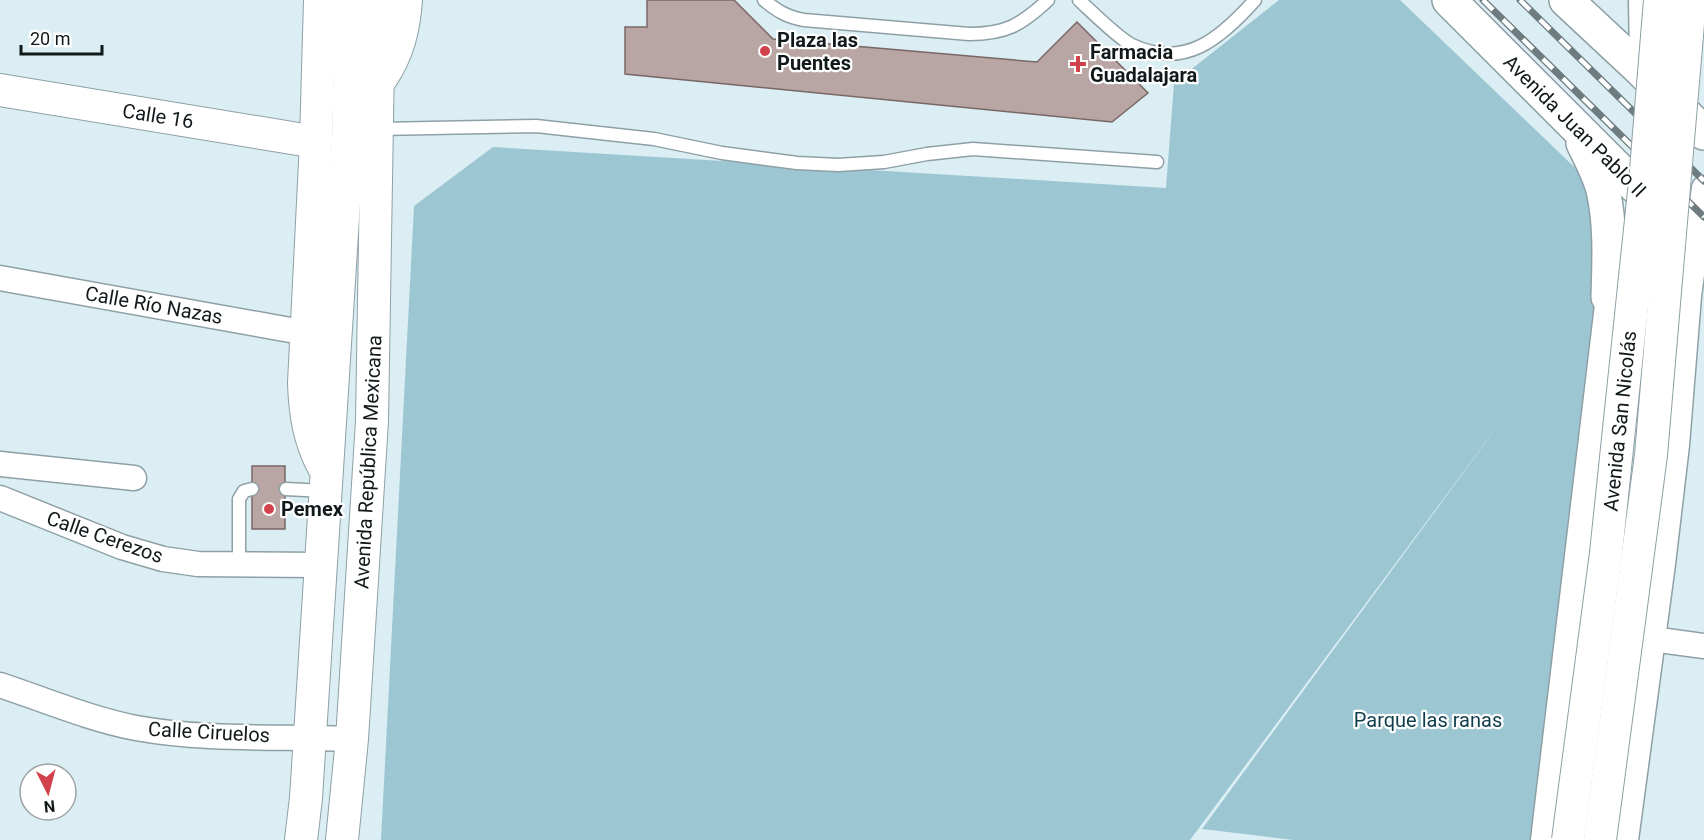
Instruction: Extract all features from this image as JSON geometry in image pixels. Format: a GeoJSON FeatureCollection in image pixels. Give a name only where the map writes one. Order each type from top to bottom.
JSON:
{"type":"FeatureCollection","features":[{"type":"Feature","properties":{"kind":"main road","name":"Avenida Juan Pablo II"},"geometry":{"type":"LineString","coordinates":[[1449,0],[1634,185],[1700,245]]}},
{"type":"Feature","properties":{"kind":"main road"},"geometry":{"type":"LineString","coordinates":[[1566,0],[1704,133]]}},
{"type":"Feature","properties":{"kind":"main road"},"geometry":{"type":"LineString","coordinates":[[1576,128],[1603,190],[1612,281]]}},
{"type":"Feature","properties":{"kind":"street","name":"Avenida República Mexicana"},"geometry":{"type":"LineString","coordinates":[[320,0],[305,412],[313,448],[326,482]]}},
{"type":"Feature","properties":{"kind":"street","name":"Avenida República Mexicana"},"geometry":{"type":"LineString","coordinates":[[301,840],[306,798],[348,152],[351,0]]}},
{"type":"Feature","properties":{"kind":"street","name":"Avenida República Mexicana"},"geometry":{"type":"LineString","coordinates":[[342,840],[352,739],[372,421],[379,0]]}},
{"type":"Feature","properties":{"kind":"street"},"geometry":{"type":"LineString","coordinates":[[378,83],[392,62],[401,39],[406,0]]}},
{"type":"Feature","properties":{"kind":"street","name":"Avenida San Nicolás"},"geometry":{"type":"LineString","coordinates":[[1600,840],[1652,455],[1690,0]]}},
{"type":"Feature","properties":{"kind":"street"},"geometry":{"type":"LineString","coordinates":[[1543,840],[1612,281],[1634,185],[1647,1]]}},
{"type":"Feature","properties":{"kind":"street"},"geometry":{"type":"LineString","coordinates":[[1647,1],[1655,20],[1675,29],[1696,28],[1704,24]]}},
{"type":"Feature","properties":{"kind":"street","name":"Avenida San Nicolás"},"geometry":{"type":"LineString","coordinates":[[1568,840],[1606,553],[1645,182],[1647,1]]}},
{"type":"Feature","properties":{"kind":"street","name":"Calle 16"},"geometry":{"type":"LineString","coordinates":[[0,90],[316,142]]}},
{"type":"Feature","properties":{"kind":"street"},"geometry":{"type":"LineString","coordinates":[[1634,185],[1704,182]]}},
{"type":"Feature","properties":{"kind":"street"},"geometry":{"type":"LineString","coordinates":[[1626,840],[1696,302],[1704,188]]}},
{"type":"Feature","properties":{"kind":"street"},"geometry":{"type":"LineString","coordinates":[[1612,281],[1650,277],[1696,302]]}},
{"type":"Feature","properties":{"kind":"street","name":"Calle Río Nazas"},"geometry":{"type":"LineString","coordinates":[[0,278],[307,333]]}},
{"type":"Feature","properties":{"kind":"street"},"geometry":{"type":"LineString","coordinates":[[0,464],[134,478]]}},
{"type":"Feature","properties":{"kind":"street","name":"Calle Cerezos"},"geometry":{"type":"LineString","coordinates":[[0,498],[122,547],[163,560],[198,564],[320,565]]}},
{"type":"Feature","properties":{"kind":"street"},"geometry":{"type":"LineString","coordinates":[[1653,639],[1704,646]]}},
{"type":"Feature","properties":{"kind":"street","name":"Calle Ciruelos"},"geometry":{"type":"LineString","coordinates":[[0,685],[134,728],[170,733],[352,739]]}},
{"type":"Feature","properties":{"kind":"lane"},"geometry":{"type":"LineString","coordinates":[[764,0],[778,12],[804,20],[988,34],[1018,25],[1048,0]]}},
{"type":"Feature","properties":{"kind":"lane"},"geometry":{"type":"LineString","coordinates":[[1079,0],[1130,45],[1158,53],[1173,54],[1190,52],[1210,43],[1241,16],[1255,0]]}},
{"type":"Feature","properties":{"kind":"lane"},"geometry":{"type":"LineString","coordinates":[[378,129],[536,126],[654,139],[722,153],[797,164],[838,165],[884,162],[973,149],[1157,162]]}},
{"type":"Feature","properties":{"kind":"lane"},"geometry":{"type":"LineString","coordinates":[[286,489],[326,482]]}},
{"type":"Feature","properties":{"kind":"lane"},"geometry":{"type":"LineString","coordinates":[[239,565],[239,499],[244,491],[252,489]]}},
{"type":"Feature","properties":{"kind":"green space","name":"Parque las ranas"},"geometry":{"type":"Polygon","coordinates":[[[1279,0],[1400,0],[1593,185],[1616,266],[1592,367],[1531,840],[1294,840],[1202,829],[1508,412],[1190,840],[381,840],[414,206],[493,147],[1166,188],[1174,83],[1279,0]]]}},
{"type":"Feature","properties":{"kind":"building","name":"Plaza las Puentes"},"geometry":{"type":"Polygon","coordinates":[[[647,0],[734,0],[773,39],[1037,62],[1077,22],[1148,93],[1112,122],[625,74],[625,27],[647,27],[647,0]]]}},
{"type":"Feature","properties":{"kind":"building","name":"Pemex"},"geometry":{"type":"Polygon","coordinates":[[[252,466],[285,466],[285,529],[252,529],[252,466]]]}},
{"type":"Feature","properties":{"kind":"railway"},"geometry":{"type":"LineString","coordinates":[[1483,0],[1704,217]]}},
{"type":"Feature","properties":{"kind":"railway"},"geometry":{"type":"LineString","coordinates":[[1520,0],[1704,181]]}},
{"type":"Feature","properties":{"kind":"place","name":"Plaza las Puentes"},"geometry":{"type":"Point","coordinates":[765,51]}},
{"type":"Feature","properties":{"kind":"place","name":"Farmacia Guadalajara"},"geometry":{"type":"Point","coordinates":[1078,64]}},
{"type":"Feature","properties":{"kind":"place","name":"Pemex"},"geometry":{"type":"Point","coordinates":[269,509]}}]}
